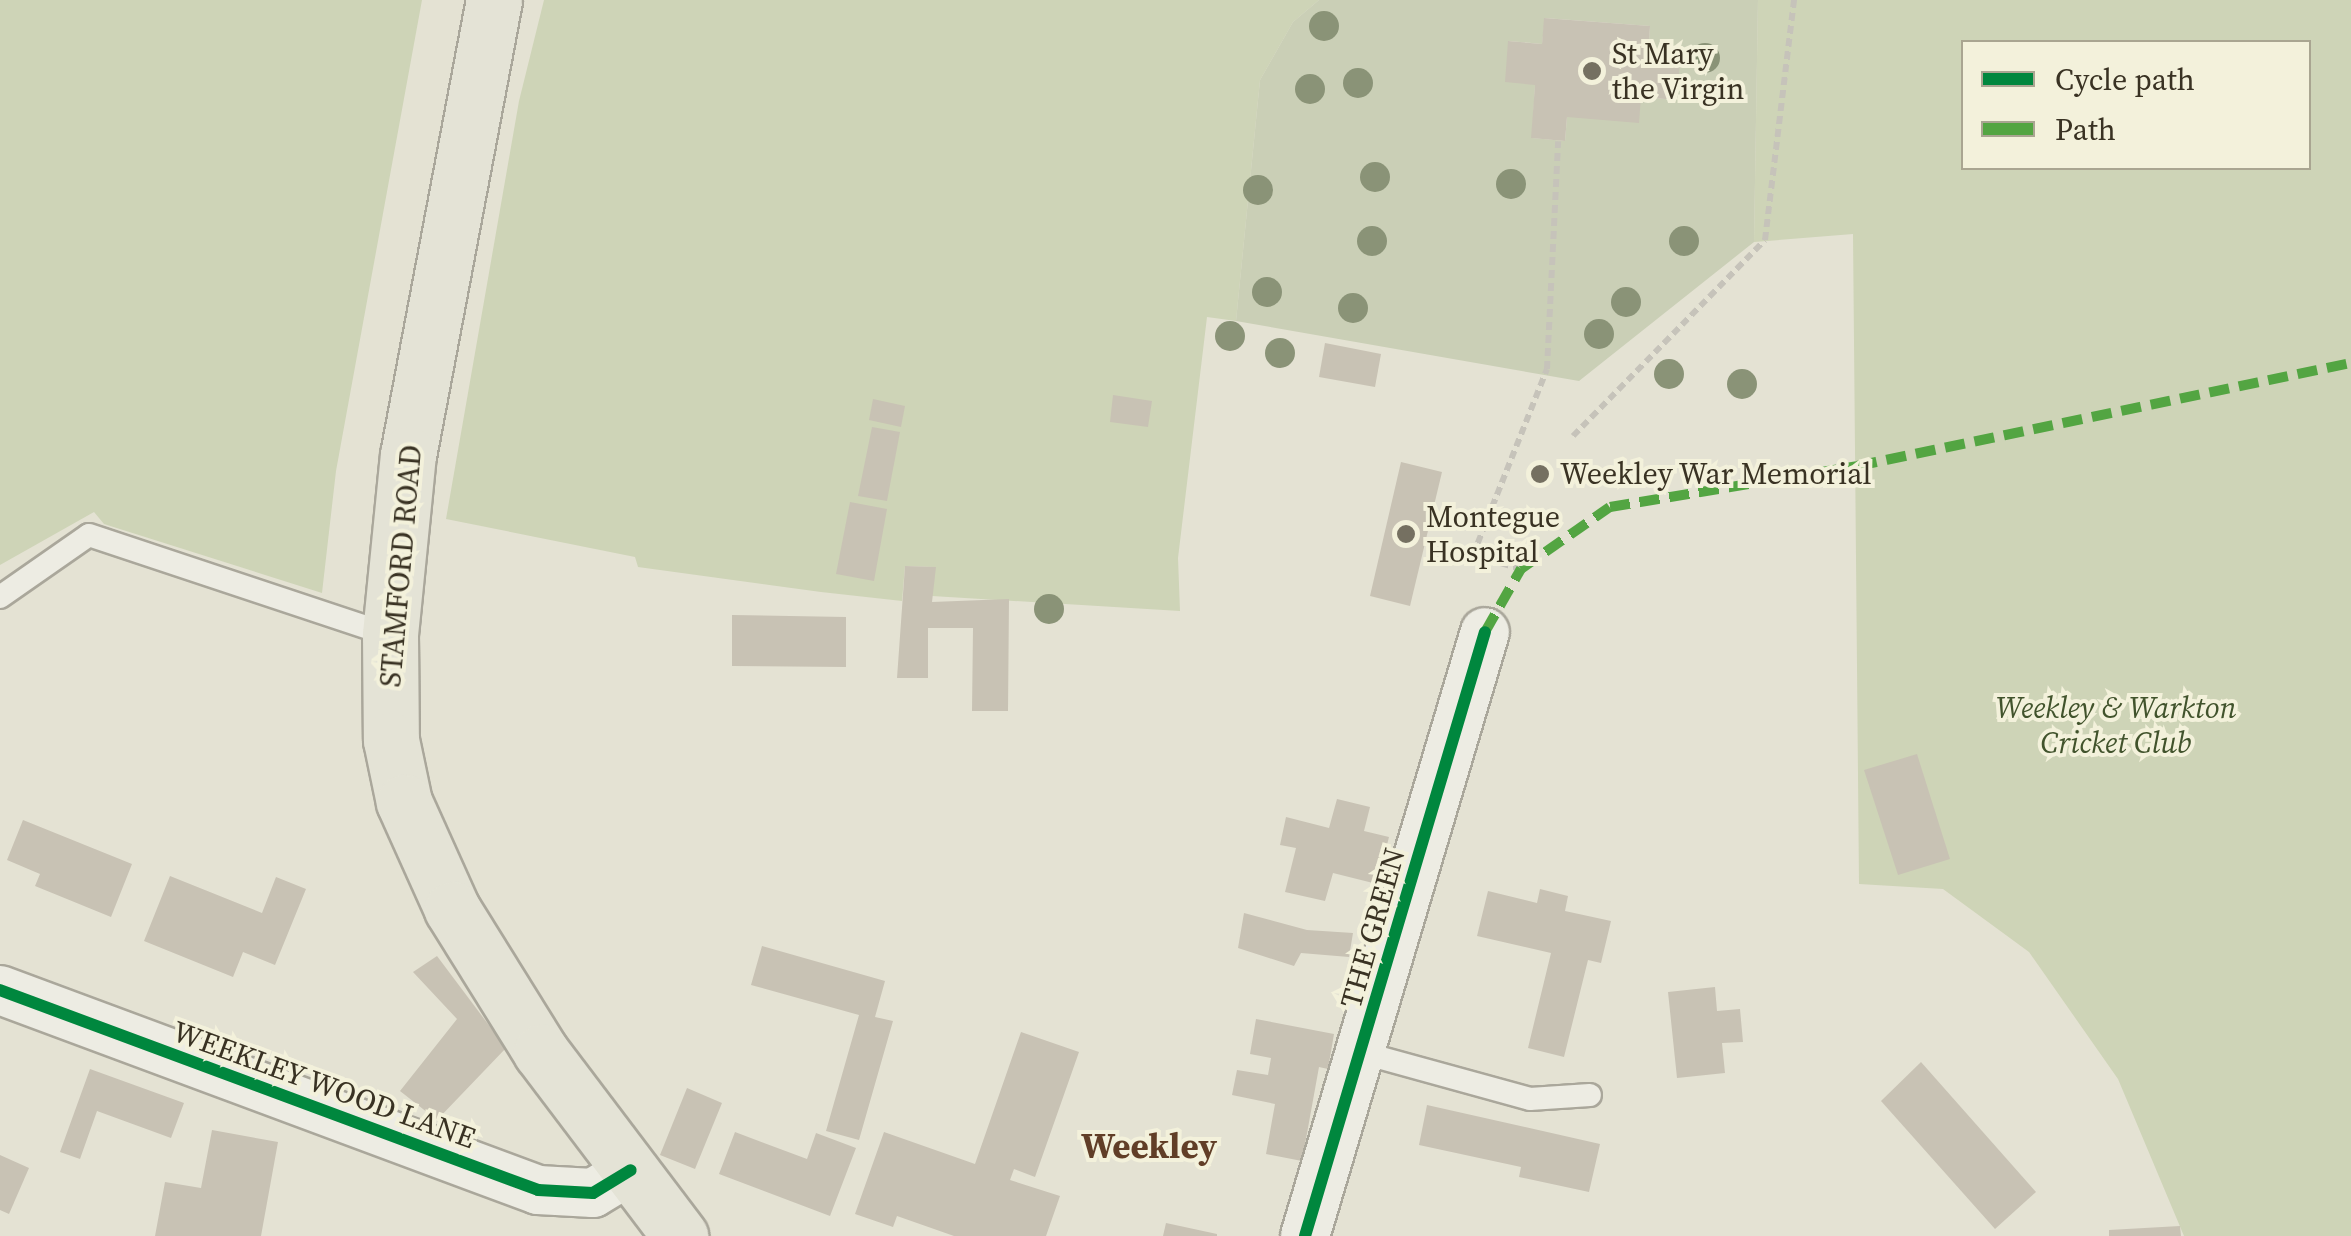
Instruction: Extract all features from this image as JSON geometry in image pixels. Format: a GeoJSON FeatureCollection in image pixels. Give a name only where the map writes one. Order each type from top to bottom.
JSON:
{"type":"FeatureCollection","features":[{"type":"Feature","properties":{"kind":"main road","name":"STAMFORD ROAD"},"geometry":{"type":"LineString","coordinates":[[494,0],[408,454],[390,635],[390,740],[423,853],[541,1052],[680,1236]]}},
{"type":"Feature","properties":{"kind":"street","name":"THE GREEN"},"geometry":{"type":"LineString","coordinates":[[1305,1236],[1364,1053],[1486,632]]}},
{"type":"Feature","properties":{"kind":"street","name":"WEEKLEY WOOD LANE"},"geometry":{"type":"LineString","coordinates":[[0,990],[538,1190],[593,1193],[630,1170]]}},
{"type":"Feature","properties":{"kind":"lane"},"geometry":{"type":"LineString","coordinates":[[0,597],[90,535],[390,635]]}},
{"type":"Feature","properties":{"kind":"lane"},"geometry":{"type":"LineString","coordinates":[[1364,1053],[1530,1099],[1590,1095]]}},
{"type":"Feature","properties":{"kind":"path"},"geometry":{"type":"LineString","coordinates":[[1573,436],[1764,240],[1794,0]]}},
{"type":"Feature","properties":{"kind":"path"},"geometry":{"type":"LineString","coordinates":[[1521,570],[1473,555],[1547,370],[1558,141]]}},
{"type":"Feature","properties":{"kind":"green space"},"geometry":{"type":"Polygon","coordinates":[[[0,0],[422,0],[336,471],[322,593],[104,524],[94,512],[0,565],[0,0]]]}},
{"type":"Feature","properties":{"kind":"green space"},"geometry":{"type":"Polygon","coordinates":[[[544,0],[1319,0],[1293,22],[1260,80],[1236,321],[1207,317],[1178,558],[1180,611],[932,596],[935,567],[905,566],[902,601],[821,592],[638,567],[635,557],[446,519],[519,101],[544,0]]]}},
{"type":"Feature","properties":{"kind":"green space"},"geometry":{"type":"Polygon","coordinates":[[[1319,0],[1758,0],[1754,242],[1579,381],[1236,321],[1260,80],[1293,22],[1319,0]],[[1545,18],[1542,44],[1509,41],[1535,85],[1532,138],[1565,141],[1567,117],[1641,97],[1677,100],[1648,58],[1650,26],[1545,18]]]}},
{"type":"Feature","properties":{"kind":"green space","name":"Weekley & Warkton Cricket Club"},"geometry":{"type":"Polygon","coordinates":[[[1758,0],[2351,0],[2351,1236],[2184,1236],[2118,1079],[2029,952],[1943,889],[1859,884],[1853,234],[1754,242],[1758,0]]]}},
{"type":"Feature","properties":{"kind":"building","name":"St Mary the Virgin"},"geometry":{"type":"Polygon","coordinates":[[[1544,18],[1650,26],[1648,58],[1680,61],[1677,100],[1641,97],[1639,123],[1567,117],[1565,141],[1531,138],[1535,85],[1505,82],[1508,41],[1542,44],[1544,18]]]}},
{"type":"Feature","properties":{"kind":"building"},"geometry":{"type":"Polygon","coordinates":[[[1325,343],[1381,354],[1375,387],[1319,377],[1325,343]]]}},
{"type":"Feature","properties":{"kind":"building"},"geometry":{"type":"Polygon","coordinates":[[[1113,395],[1152,401],[1148,427],[1110,422],[1113,395]]]}},
{"type":"Feature","properties":{"kind":"building"},"geometry":{"type":"Polygon","coordinates":[[[873,399],[905,406],[901,427],[869,420],[873,399]]]}},
{"type":"Feature","properties":{"kind":"building"},"geometry":{"type":"Polygon","coordinates":[[[872,427],[900,432],[887,501],[858,496],[872,427]]]}},
{"type":"Feature","properties":{"kind":"building","name":"Montegue Hospital"},"geometry":{"type":"Polygon","coordinates":[[[1401,462],[1442,472],[1410,606],[1370,596],[1401,462]]]}},
{"type":"Feature","properties":{"kind":"building"},"geometry":{"type":"Polygon","coordinates":[[[850,502],[887,509],[874,581],[836,574],[850,502]]]}},
{"type":"Feature","properties":{"kind":"building"},"geometry":{"type":"Polygon","coordinates":[[[905,566],[936,567],[932,602],[1009,599],[1008,711],[972,711],[973,628],[928,628],[928,678],[897,678],[905,566]]]}},
{"type":"Feature","properties":{"kind":"building"},"geometry":{"type":"Polygon","coordinates":[[[732,615],[846,617],[846,667],[732,666],[732,615]]]}},
{"type":"Feature","properties":{"kind":"building"},"geometry":{"type":"Polygon","coordinates":[[[1917,754],[1950,859],[1898,875],[1864,770],[1917,754]]]}},
{"type":"Feature","properties":{"kind":"building"},"geometry":{"type":"Polygon","coordinates":[[[1337,799],[1370,807],[1364,831],[1389,837],[1377,884],[1333,873],[1325,901],[1285,892],[1296,848],[1280,845],[1286,817],[1329,828],[1337,799]]]}},
{"type":"Feature","properties":{"kind":"building"},"geometry":{"type":"Polygon","coordinates":[[[23,820],[132,864],[111,917],[35,886],[40,874],[7,860],[23,820]]]}},
{"type":"Feature","properties":{"kind":"building"},"geometry":{"type":"Polygon","coordinates":[[[170,876],[262,913],[276,877],[306,889],[275,965],[243,952],[233,977],[144,941],[170,876]]]}},
{"type":"Feature","properties":{"kind":"building"},"geometry":{"type":"Polygon","coordinates":[[[1540,889],[1568,896],[1565,911],[1611,921],[1601,963],[1588,960],[1564,1057],[1528,1048],[1551,953],[1477,936],[1488,891],[1537,903],[1540,889]]]}},
{"type":"Feature","properties":{"kind":"building"},"geometry":{"type":"Polygon","coordinates":[[[1244,913],[1307,930],[1353,933],[1349,957],[1301,953],[1294,966],[1238,948],[1244,913]]]}},
{"type":"Feature","properties":{"kind":"building"},"geometry":{"type":"Polygon","coordinates":[[[762,946],[885,981],[875,1017],[893,1021],[859,1140],[826,1131],[859,1015],[751,985],[762,946]]]}},
{"type":"Feature","properties":{"kind":"building"},"geometry":{"type":"Polygon","coordinates":[[[437,956],[506,1048],[437,1120],[400,1091],[457,1019],[413,972],[437,956]]]}},
{"type":"Feature","properties":{"kind":"building"},"geometry":{"type":"Polygon","coordinates":[[[1715,987],[1717,1011],[1740,1009],[1743,1042],[1722,1043],[1725,1073],[1677,1078],[1668,992],[1715,987]]]}},
{"type":"Feature","properties":{"kind":"building"},"geometry":{"type":"Polygon","coordinates":[[[1256,1019],[1334,1034],[1328,1069],[1319,1067],[1302,1161],[1266,1154],[1275,1104],[1232,1095],[1237,1070],[1268,1075],[1271,1058],[1250,1054],[1256,1019]]]}},
{"type":"Feature","properties":{"kind":"building"},"geometry":{"type":"Polygon","coordinates":[[[1021,1032],[1079,1052],[1035,1177],[1014,1169],[1010,1180],[1060,1196],[1046,1236],[954,1236],[897,1216],[893,1227],[855,1214],[884,1132],[975,1164],[1021,1032]]]}},
{"type":"Feature","properties":{"kind":"building"},"geometry":{"type":"Polygon","coordinates":[[[1921,1062],[2036,1192],[1995,1229],[1881,1101],[1921,1062]]]}},
{"type":"Feature","properties":{"kind":"building"},"geometry":{"type":"Polygon","coordinates":[[[90,1069],[184,1103],[171,1138],[97,1111],[80,1159],[60,1152],[90,1069]]]}},
{"type":"Feature","properties":{"kind":"building"},"geometry":{"type":"Polygon","coordinates":[[[687,1088],[722,1103],[695,1169],[660,1155],[687,1088]]]}},
{"type":"Feature","properties":{"kind":"building"},"geometry":{"type":"Polygon","coordinates":[[[1427,1105],[1600,1144],[1589,1192],[1519,1177],[1521,1167],[1419,1145],[1427,1105]]]}},
{"type":"Feature","properties":{"kind":"building"},"geometry":{"type":"Polygon","coordinates":[[[212,1130],[278,1142],[261,1236],[155,1236],[165,1182],[201,1188],[212,1130]]]}},
{"type":"Feature","properties":{"kind":"building"},"geometry":{"type":"Polygon","coordinates":[[[735,1132],[807,1159],[816,1133],[856,1148],[830,1216],[719,1174],[735,1132]]]}},
{"type":"Feature","properties":{"kind":"building"},"geometry":{"type":"Polygon","coordinates":[[[0,1155],[29,1168],[9,1214],[0,1210],[0,1155]]]}},
{"type":"Feature","properties":{"kind":"building"},"geometry":{"type":"Polygon","coordinates":[[[1166,1223],[1217,1234],[1217,1236],[1163,1236],[1166,1223]]]}},
{"type":"Feature","properties":{"kind":"building"},"geometry":{"type":"Polygon","coordinates":[[[2180,1226],[2181,1236],[2109,1236],[2109,1230],[2180,1226]]]}},
{"type":"Feature","properties":{"kind":"marked path"},"geometry":{"type":"LineString","coordinates":[[1485,632],[1521,569],[1610,507],[1857,466],[2351,363]]}},
{"type":"Feature","properties":{"kind":"cycle path"},"geometry":{"type":"LineString","coordinates":[[1305,1236],[1485,632]]}},
{"type":"Feature","properties":{"kind":"cycle path"},"geometry":{"type":"LineString","coordinates":[[0,990],[538,1190],[593,1193],[631,1170]]}},
{"type":"Feature","properties":{"kind":"place","name":"St Mary the Virgin"},"geometry":{"type":"Point","coordinates":[1592,71]}},
{"type":"Feature","properties":{"kind":"place","name":"Weekley War Memorial"},"geometry":{"type":"Point","coordinates":[1540,474]}},
{"type":"Feature","properties":{"kind":"place","name":"Montegue Hospital"},"geometry":{"type":"Point","coordinates":[1406,534]}},
{"type":"Feature","properties":{"kind":"district","name":"Weekley"},"geometry":{"type":"Point","coordinates":[1149,1146]}}]}
